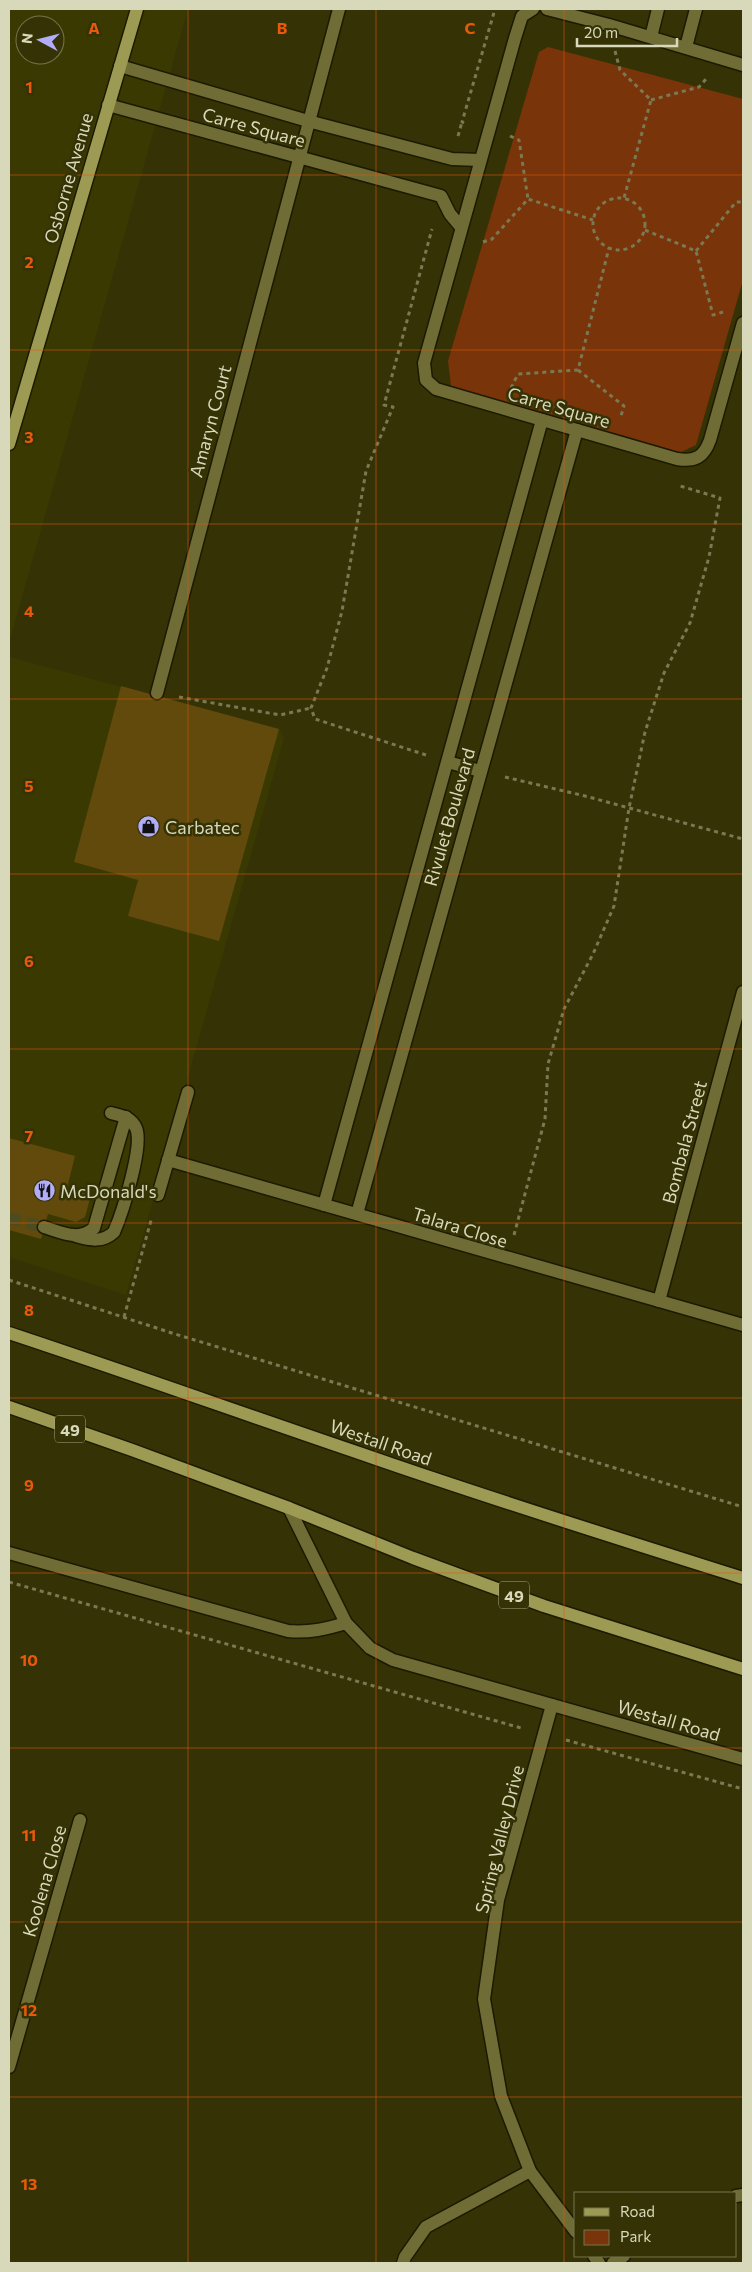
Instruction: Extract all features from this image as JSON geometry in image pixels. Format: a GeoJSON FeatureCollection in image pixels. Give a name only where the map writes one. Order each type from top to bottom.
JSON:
{"type":"FeatureCollection","features":[{"type":"Feature","properties":{"kind":"main road","name":"Osborne Avenue"},"geometry":{"type":"LineString","coordinates":[[9,441],[136,9]]}},
{"type":"Feature","properties":{"kind":"main road","name":"Westall Road"},"geometry":{"type":"LineString","coordinates":[[9,1333],[142,1376],[362,1454],[574,1526],[743,1578]]}},
{"type":"Feature","properties":{"kind":"main road","name":"49"},"geometry":{"type":"LineString","coordinates":[[9,1407],[289,1508],[413,1558],[544,1606],[743,1669]]}},
{"type":"Feature","properties":{"kind":"street","name":"Amaryn Court"},"geometry":{"type":"LineString","coordinates":[[157,692],[339,9]]}},
{"type":"Feature","properties":{"kind":"street","name":"Carre Square"},"geometry":{"type":"LineString","coordinates":[[533,9],[522,16],[460,227],[424,363],[426,380],[436,389],[613,441],[686,461],[694,460],[702,455],[710,440],[743,322]]}},
{"type":"Feature","properties":{"kind":"street"},"geometry":{"type":"LineString","coordinates":[[547,9],[743,64]]}},
{"type":"Feature","properties":{"kind":"street"},"geometry":{"type":"LineString","coordinates":[[651,37],[658,9]]}},
{"type":"Feature","properties":{"kind":"street"},"geometry":{"type":"LineString","coordinates":[[686,47],[696,9]]}},
{"type":"Feature","properties":{"kind":"street","name":"Carre Square"},"geometry":{"type":"LineString","coordinates":[[120,66],[308,121],[452,159],[480,160]]}},
{"type":"Feature","properties":{"kind":"street","name":"Carre Square"},"geometry":{"type":"LineString","coordinates":[[108,105],[441,196]]}},
{"type":"Feature","properties":{"kind":"street"},"geometry":{"type":"LineString","coordinates":[[441,196],[450,214],[460,227]]}},
{"type":"Feature","properties":{"kind":"street","name":"Rivulet Boulevard"},"geometry":{"type":"LineString","coordinates":[[324,1205],[542,420]]}},
{"type":"Feature","properties":{"kind":"street","name":"Rivulet Boulevard"},"geometry":{"type":"LineString","coordinates":[[357,1214],[576,430]]}},
{"type":"Feature","properties":{"kind":"street"},"geometry":{"type":"LineString","coordinates":[[448,762],[480,771]]}},
{"type":"Feature","properties":{"kind":"street","name":"Bombala Street"},"geometry":{"type":"LineString","coordinates":[[659,1301],[743,992]]}},
{"type":"Feature","properties":{"kind":"street"},"geometry":{"type":"LineString","coordinates":[[158,1195],[188,1092]]}},
{"type":"Feature","properties":{"kind":"street"},"geometry":{"type":"LineString","coordinates":[[44,1227],[93,1240],[111,1235],[115,1229],[139,1147],[137,1129],[126,1117],[111,1113]]}},
{"type":"Feature","properties":{"kind":"street"},"geometry":{"type":"LineString","coordinates":[[76,1236],[88,1234],[97,1222],[126,1117]]}},
{"type":"Feature","properties":{"kind":"street","name":"Talara Close"},"geometry":{"type":"LineString","coordinates":[[168,1160],[507,1259],[743,1325]]}},
{"type":"Feature","properties":{"kind":"street","name":"Westall Road"},"geometry":{"type":"LineString","coordinates":[[289,1508],[346,1623],[370,1648],[393,1660],[743,1759]]}},
{"type":"Feature","properties":{"kind":"street"},"geometry":{"type":"LineString","coordinates":[[9,1553],[288,1631],[313,1631],[346,1623]]}},
{"type":"Feature","properties":{"kind":"street","name":"Spring Valley Drive"},"geometry":{"type":"LineString","coordinates":[[552,1705],[498,1900],[484,1999],[501,2096],[530,2171],[574,2229]]}},
{"type":"Feature","properties":{"kind":"street","name":"Koolena Close"},"geometry":{"type":"LineString","coordinates":[[9,2067],[80,1820]]}},
{"type":"Feature","properties":{"kind":"street"},"geometry":{"type":"LineString","coordinates":[[403,2263],[405,2257],[426,2227],[530,2171]]}},
{"type":"Feature","properties":{"kind":"path"},"geometry":{"type":"LineString","coordinates":[[609,25],[620,70],[651,100]]}},
{"type":"Feature","properties":{"kind":"path"},"geometry":{"type":"LineString","coordinates":[[651,100],[699,87],[723,58]]}},
{"type":"Feature","properties":{"kind":"path"},"geometry":{"type":"LineString","coordinates":[[624,198],[651,100]]}},
{"type":"Feature","properties":{"kind":"path"},"geometry":{"type":"LineString","coordinates":[[452,159],[462,122]]}},
{"type":"Feature","properties":{"kind":"path"},"geometry":{"type":"LineString","coordinates":[[490,126],[519,140],[528,199]]}},
{"type":"Feature","properties":{"kind":"path"},"geometry":{"type":"LineString","coordinates":[[441,196],[384,405],[393,407],[366,471],[342,611],[327,668],[311,708],[315,719],[448,762]]}},
{"type":"Feature","properties":{"kind":"path"},"geometry":{"type":"LineString","coordinates":[[615,198],[624,198],[633,201],[640,208],[644,216],[645,230],[635,245],[618,250],[609,248],[596,236],[593,220],[602,204],[615,198]]}},
{"type":"Feature","properties":{"kind":"path"},"geometry":{"type":"LineString","coordinates":[[528,199],[593,220]]}},
{"type":"Feature","properties":{"kind":"path"},"geometry":{"type":"LineString","coordinates":[[460,227],[478,243],[492,239],[528,199]]}},
{"type":"Feature","properties":{"kind":"path"},"geometry":{"type":"LineString","coordinates":[[696,251],[736,202],[743,202]]}},
{"type":"Feature","properties":{"kind":"path"},"geometry":{"type":"LineString","coordinates":[[645,230],[696,251]]}},
{"type":"Feature","properties":{"kind":"path"},"geometry":{"type":"LineString","coordinates":[[578,370],[609,248]]}},
{"type":"Feature","properties":{"kind":"path"},"geometry":{"type":"LineString","coordinates":[[696,251],[713,315],[728,311]]}},
{"type":"Feature","properties":{"kind":"path"},"geometry":{"type":"LineString","coordinates":[[501,408],[518,374],[578,370],[624,406],[613,441]]}},
{"type":"Feature","properties":{"kind":"path"},"geometry":{"type":"LineString","coordinates":[[507,1259],[544,1119],[548,1064],[564,1009],[593,954],[614,906],[629,808],[645,732],[664,673],[690,623],[704,576],[720,498],[676,485]]}},
{"type":"Feature","properties":{"kind":"path"},"geometry":{"type":"LineString","coordinates":[[157,692],[223,706],[280,715],[311,708]]}},
{"type":"Feature","properties":{"kind":"path"},"geometry":{"type":"LineString","coordinates":[[480,771],[743,839]]}},
{"type":"Feature","properties":{"kind":"path"},"geometry":{"type":"LineString","coordinates":[[124,1317],[158,1195]]}},
{"type":"Feature","properties":{"kind":"path"},"geometry":{"type":"LineString","coordinates":[[9,1280],[743,1507]]}},
{"type":"Feature","properties":{"kind":"path"},"geometry":{"type":"LineString","coordinates":[[9,1582],[743,1789]]}},
{"type":"Feature","properties":{"kind":"shaded area"},"geometry":{"type":"Polygon","coordinates":[[[9,9],[188,9],[9,643],[9,9]]]}},
{"type":"Feature","properties":{"kind":"shaded area"},"geometry":{"type":"Polygon","coordinates":[[[9,657],[279,729],[284,738],[126,1295],[9,1257],[9,657]]]}},
{"type":"Feature","properties":{"kind":"green space"},"geometry":{"type":"Polygon","coordinates":[[[548,47],[743,99],[743,280],[696,445],[679,453],[451,386],[448,361],[539,52],[548,47]]]}},
{"type":"Feature","properties":{"kind":"building"},"geometry":{"type":"Polygon","coordinates":[[[121,686],[279,729],[219,941],[128,916],[138,880],[74,862],[121,686]]]}},
{"type":"Feature","properties":{"kind":"building","name":"McDonald's"},"geometry":{"type":"Polygon","coordinates":[[[9,1138],[75,1156],[67,1188],[91,1195],[85,1217],[76,1222],[48,1214],[41,1239],[9,1230],[9,1138]]]}},
{"type":"Feature","properties":{"kind":"tunnel"},"geometry":{"type":"LineString","coordinates":[[9,1218],[44,1227]]}},
{"type":"Feature","properties":{"kind":"place","name":"Carbatec"},"geometry":{"type":"Point","coordinates":[149,827]}},
{"type":"Feature","properties":{"kind":"place","name":"McDonald's"},"geometry":{"type":"Point","coordinates":[44,1191]}}]}
